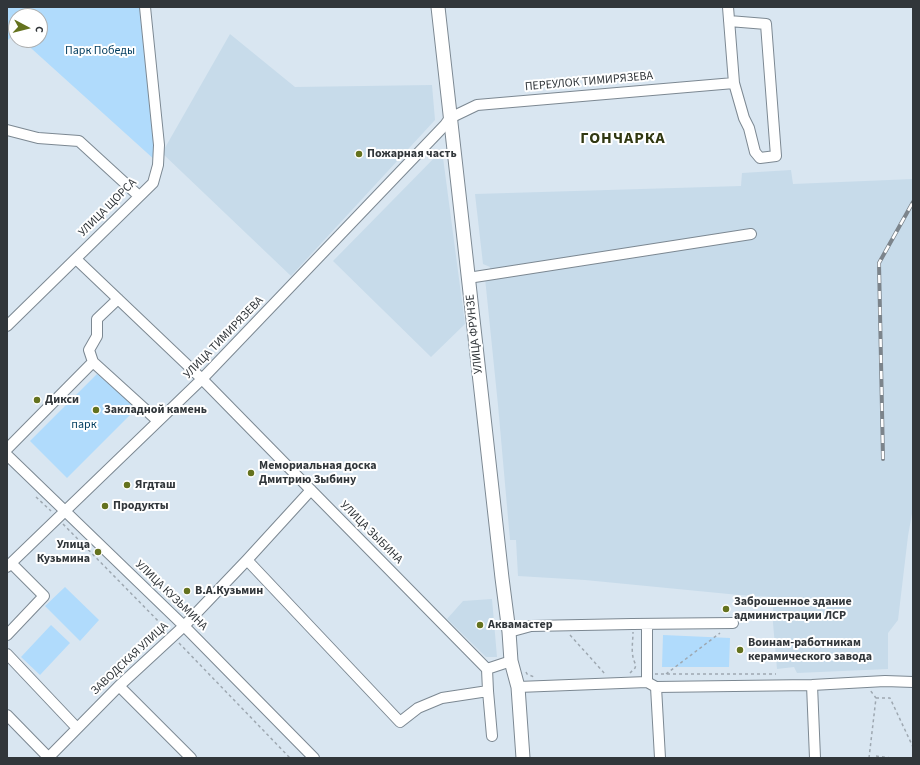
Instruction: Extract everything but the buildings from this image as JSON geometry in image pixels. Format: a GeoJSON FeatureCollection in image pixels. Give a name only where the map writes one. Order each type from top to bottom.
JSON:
{"type":"FeatureCollection","features":[{"type":"Feature","properties":{"kind":"main road","name":"УЛИЦА ФРУНЗЕ"},"geometry":{"type":"LineString","coordinates":[[438,7],[509,632],[511,661],[518,687],[523,758]]}},
{"type":"Feature","properties":{"kind":"street","name":"УЛИЦА ЩОРСА"},"geometry":{"type":"LineString","coordinates":[[7,326],[153,183],[158,165],[159,145],[145,7]]}},
{"type":"Feature","properties":{"kind":"street"},"geometry":{"type":"LineString","coordinates":[[728,7],[729,21],[734,83],[744,118],[749,128],[755,152],[760,158],[776,156],[766,24],[729,21]]}},
{"type":"Feature","properties":{"kind":"street","name":"ПЕРЕУЛОК ТИМИРЯЗЕВА"},"geometry":{"type":"LineString","coordinates":[[450,118],[477,105],[734,83]]}},
{"type":"Feature","properties":{"kind":"street","name":"УЛИЦА ТИМИРЯЗЕВА"},"geometry":{"type":"LineString","coordinates":[[9,565],[202,379],[450,118]]}},
{"type":"Feature","properties":{"kind":"street"},"geometry":{"type":"LineString","coordinates":[[7,130],[38,138],[79,141],[139,196]]}},
{"type":"Feature","properties":{"kind":"street"},"geometry":{"type":"LineString","coordinates":[[468,278],[751,234]]}},
{"type":"Feature","properties":{"kind":"street","name":"УЛИЦА ЗЫБИНА"},"geometry":{"type":"LineString","coordinates":[[76,259],[202,379],[487,669]]}},
{"type":"Feature","properties":{"kind":"street"},"geometry":{"type":"LineString","coordinates":[[118,299],[97,319],[97,336],[88,350],[94,362],[158,421]]}},
{"type":"Feature","properties":{"kind":"street"},"geometry":{"type":"LineString","coordinates":[[7,449],[94,362]]}},
{"type":"Feature","properties":{"kind":"street","name":"УЛИЦА КУЗЬМИНА"},"geometry":{"type":"LineString","coordinates":[[7,455],[184,626],[314,758]]}},
{"type":"Feature","properties":{"kind":"street","name":"ЗАВОДСКАЯ УЛИЦА"},"geometry":{"type":"LineString","coordinates":[[48,758],[120,686],[184,626],[247,560],[310,490]]}},
{"type":"Feature","properties":{"kind":"street"},"geometry":{"type":"LineString","coordinates":[[247,560],[400,722],[418,708],[442,698],[488,691]]}},
{"type":"Feature","properties":{"kind":"street"},"geometry":{"type":"LineString","coordinates":[[7,635],[44,596],[9,565]]}},
{"type":"Feature","properties":{"kind":"street"},"geometry":{"type":"LineString","coordinates":[[647,624],[647,682]]}},
{"type":"Feature","properties":{"kind":"street"},"geometry":{"type":"LineString","coordinates":[[509,632],[531,626],[733,624]]}},
{"type":"Feature","properties":{"kind":"street"},"geometry":{"type":"LineString","coordinates":[[7,654],[78,728]]}},
{"type":"Feature","properties":{"kind":"street"},"geometry":{"type":"LineString","coordinates":[[492,736],[487,669],[511,661]]}},
{"type":"Feature","properties":{"kind":"street"},"geometry":{"type":"LineString","coordinates":[[518,687],[647,682],[656,687],[812,685],[885,680],[913,682]]}},
{"type":"Feature","properties":{"kind":"street"},"geometry":{"type":"LineString","coordinates":[[812,685],[815,758]]}},
{"type":"Feature","properties":{"kind":"street"},"geometry":{"type":"LineString","coordinates":[[120,686],[192,758]]}},
{"type":"Feature","properties":{"kind":"street"},"geometry":{"type":"LineString","coordinates":[[656,687],[660,758]]}},
{"type":"Feature","properties":{"kind":"street"},"geometry":{"type":"LineString","coordinates":[[7,715],[48,758]]}},
{"type":"Feature","properties":{"kind":"path"},"geometry":{"type":"LineString","coordinates":[[35,496],[173,636],[290,758]]}},
{"type":"Feature","properties":{"kind":"path"},"geometry":{"type":"LineString","coordinates":[[629,674],[636,665],[632,655],[634,624]]}},
{"type":"Feature","properties":{"kind":"path"},"geometry":{"type":"LineString","coordinates":[[562,626],[608,677]]}},
{"type":"Feature","properties":{"kind":"path"},"geometry":{"type":"LineString","coordinates":[[666,674],[721,632]]}},
{"type":"Feature","properties":{"kind":"path"},"geometry":{"type":"LineString","coordinates":[[869,758],[876,698],[870,689]]}},
{"type":"Feature","properties":{"kind":"path"},"geometry":{"type":"LineString","coordinates":[[876,698],[890,698],[913,748]]}},
{"type":"Feature","properties":{"kind":"path"},"geometry":{"type":"LineString","coordinates":[[876,756],[891,758]]}},
{"type":"Feature","properties":{"kind":"shaded area"},"geometry":{"type":"Polygon","coordinates":[[[230,34],[295,87],[432,85],[435,120],[291,276],[162,153],[230,34]]]}},
{"type":"Feature","properties":{"kind":"shaded area"},"geometry":{"type":"Polygon","coordinates":[[[442,150],[465,324],[431,357],[333,261],[442,150]]]}},
{"type":"Feature","properties":{"kind":"shaded area"},"geometry":{"type":"Polygon","coordinates":[[[791,170],[793,184],[913,179],[913,508],[908,536],[898,620],[888,633],[888,669],[797,673],[794,667],[777,669],[773,623],[773,597],[585,580],[518,576],[516,540],[510,540],[485,278],[489,275],[490,267],[483,264],[475,194],[741,186],[742,173],[791,170]]]}},
{"type":"Feature","properties":{"kind":"shaded area"},"geometry":{"type":"Polygon","coordinates":[[[492,599],[497,657],[486,657],[447,619],[463,601],[492,599]]]}},
{"type":"Feature","properties":{"kind":"green space","name":"Парк Победы"},"geometry":{"type":"Polygon","coordinates":[[[7,7],[140,7],[156,161],[31,48],[48,48],[48,8],[8,8],[7,41],[7,7]]]}},
{"type":"Feature","properties":{"kind":"green space","name":"парк"},"geometry":{"type":"Polygon","coordinates":[[[97,374],[137,408],[67,478],[30,441],[97,374]]]}},
{"type":"Feature","properties":{"kind":"green space"},"geometry":{"type":"Polygon","coordinates":[[[65,587],[99,620],[80,641],[45,606],[65,587]]]}},
{"type":"Feature","properties":{"kind":"green space"},"geometry":{"type":"Polygon","coordinates":[[[51,625],[70,643],[40,675],[21,657],[51,625]]]}},
{"type":"Feature","properties":{"kind":"green space"},"geometry":{"type":"Polygon","coordinates":[[[663,635],[730,638],[729,667],[662,667],[663,635]]]}},
{"type":"Feature","properties":{"kind":"railway"},"geometry":{"type":"LineString","coordinates":[[883,459],[879,263],[913,202]]}},
{"type":"Feature","properties":{"kind":"place","name":"Пожарная часть"},"geometry":{"type":"Point","coordinates":[359,154]}},
{"type":"Feature","properties":{"kind":"place","name":"Дикси"},"geometry":{"type":"Point","coordinates":[37,400]}},
{"type":"Feature","properties":{"kind":"place","name":"Закладной камень"},"geometry":{"type":"Point","coordinates":[96,410]}},
{"type":"Feature","properties":{"kind":"place","name":"Мемориальная доска Дмитрию Зыбину"},"geometry":{"type":"Point","coordinates":[251,473]}},
{"type":"Feature","properties":{"kind":"place","name":"Ягдташ"},"geometry":{"type":"Point","coordinates":[127,485]}},
{"type":"Feature","properties":{"kind":"place","name":"Продукты"},"geometry":{"type":"Point","coordinates":[105,506]}},
{"type":"Feature","properties":{"kind":"place","name":"Улица Кузьмина"},"geometry":{"type":"Point","coordinates":[98,552]}},
{"type":"Feature","properties":{"kind":"place","name":"В.А.Кузьмин"},"geometry":{"type":"Point","coordinates":[187,591]}},
{"type":"Feature","properties":{"kind":"place","name":"Заброшенное здание администрации ЛСР"},"geometry":{"type":"Point","coordinates":[726,609]}},
{"type":"Feature","properties":{"kind":"place","name":"Аквамастер"},"geometry":{"type":"Point","coordinates":[480,625]}},
{"type":"Feature","properties":{"kind":"place","name":"Воинам-работникам керамического завода"},"geometry":{"type":"Point","coordinates":[740,650]}},
{"type":"Feature","properties":{"kind":"district","name":"ГОНЧАРКА"},"geometry":{"type":"Point","coordinates":[623,139]}}]}
